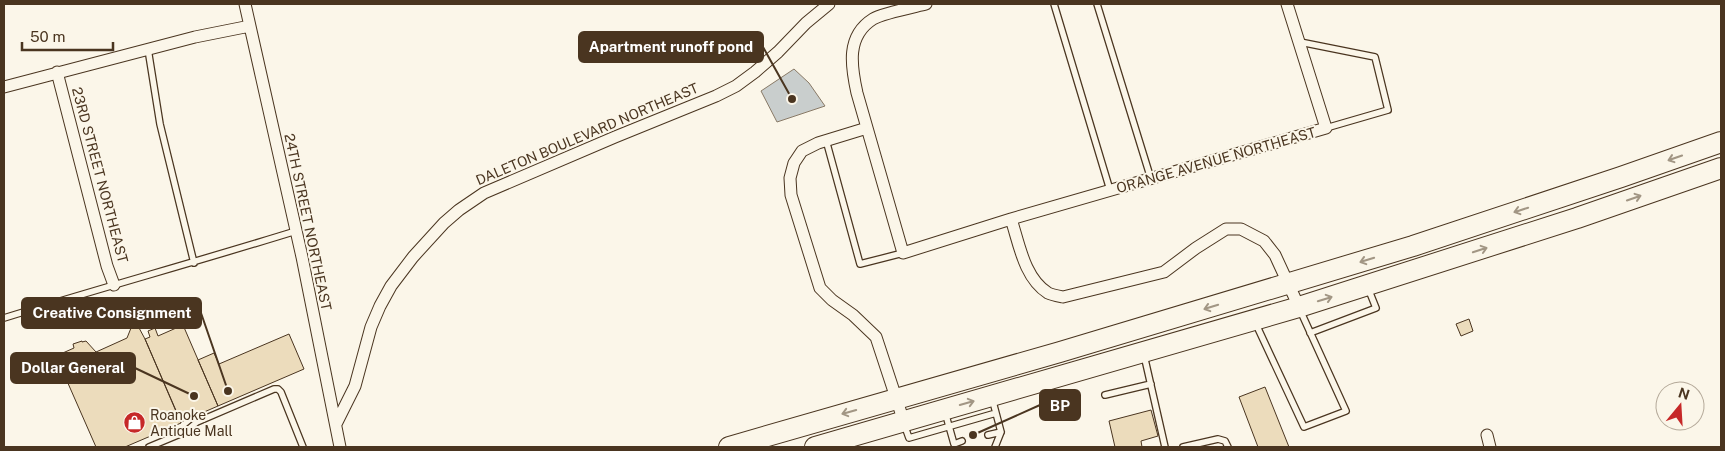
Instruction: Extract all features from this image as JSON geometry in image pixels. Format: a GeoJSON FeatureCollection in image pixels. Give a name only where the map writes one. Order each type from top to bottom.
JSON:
{"type":"FeatureCollection","features":[{"type":"Feature","properties":{"kind":"highway"},"geometry":{"type":"LineString","coordinates":[[728,447],[1060,352],[1432,240],[1721,142]]}},
{"type":"Feature","properties":{"kind":"highway"},"geometry":{"type":"LineString","coordinates":[[815,447],[904,422],[947,418],[993,405],[1144,353],[1367,286],[1576,218],[1721,168]]}},
{"type":"Feature","properties":{"kind":"street","name":"24TH STREET NORTHEAST"},"geometry":{"type":"LineString","coordinates":[[245,4],[296,231],[340,447]]}},
{"type":"Feature","properties":{"kind":"street","name":"DALETON BOULEVARD NORTHEAST"},"geometry":{"type":"LineString","coordinates":[[336,424],[355,386],[371,327],[391,286],[413,257],[444,223],[459,210],[484,193],[736,86],[778,52],[806,23],[829,4]]}},
{"type":"Feature","properties":{"kind":"street"},"geometry":{"type":"LineString","coordinates":[[903,252],[867,128],[852,68],[852,49],[859,31],[874,18],[926,4]]}},
{"type":"Feature","properties":{"kind":"street","name":"ORANGE AVENUE NORTHEAST"},"geometry":{"type":"LineString","coordinates":[[903,252],[1326,128],[1287,4]]}},
{"type":"Feature","properties":{"kind":"street"},"geometry":{"type":"LineString","coordinates":[[4,87],[148,48],[250,26]]}},
{"type":"Feature","properties":{"kind":"street","name":"23RD STREET NORTHEAST"},"geometry":{"type":"LineString","coordinates":[[57,72],[107,266],[114,285]]}},
{"type":"Feature","properties":{"kind":"street"},"geometry":{"type":"LineString","coordinates":[[867,128],[818,142],[802,152],[794,163],[790,178],[791,195],[820,288],[876,337],[904,422]]}},
{"type":"Feature","properties":{"kind":"street"},"geometry":{"type":"LineString","coordinates":[[1011,219],[1028,271],[1040,287],[1050,294],[1063,297],[1164,272],[1226,229],[1241,229],[1264,241],[1275,256],[1299,307]]}},
{"type":"Feature","properties":{"kind":"street"},"geometry":{"type":"LineString","coordinates":[[1487,435],[1490,447]]}},
{"type":"Feature","properties":{"kind":"lane"},"geometry":{"type":"LineString","coordinates":[[1054,4],[1110,190]]}},
{"type":"Feature","properties":{"kind":"lane"},"geometry":{"type":"LineString","coordinates":[[1097,4],[1151,178]]}},
{"type":"Feature","properties":{"kind":"lane"},"geometry":{"type":"LineString","coordinates":[[1300,42],[1375,56],[1388,110],[1326,128]]}},
{"type":"Feature","properties":{"kind":"lane"},"geometry":{"type":"LineString","coordinates":[[148,48],[160,124],[194,263]]}},
{"type":"Feature","properties":{"kind":"lane"},"geometry":{"type":"LineString","coordinates":[[826,140],[860,264],[903,252]]}},
{"type":"Feature","properties":{"kind":"lane"},"geometry":{"type":"LineString","coordinates":[[4,318],[194,263],[296,231]]}},
{"type":"Feature","properties":{"kind":"lane"},"geometry":{"type":"LineString","coordinates":[[1310,333],[1376,308],[1367,286]]}},
{"type":"Feature","properties":{"kind":"lane"},"geometry":{"type":"LineString","coordinates":[[1254,320],[1304,427],[1346,411],[1299,307]]}},
{"type":"Feature","properties":{"kind":"lane"},"geometry":{"type":"LineString","coordinates":[[1144,353],[1165,447]]}},
{"type":"Feature","properties":{"kind":"lane"},"geometry":{"type":"LineString","coordinates":[[1105,396],[1151,384]]}},
{"type":"Feature","properties":{"kind":"lane"},"geometry":{"type":"LineString","coordinates":[[149,447],[184,432],[197,422],[274,389],[278,389],[281,392],[303,447]]}},
{"type":"Feature","properties":{"kind":"lane"},"geometry":{"type":"LineString","coordinates":[[993,405],[1000,432],[995,447]]}},
{"type":"Feature","properties":{"kind":"lane"},"geometry":{"type":"LineString","coordinates":[[947,418],[954,446],[962,441]]}},
{"type":"Feature","properties":{"kind":"lane"},"geometry":{"type":"LineString","coordinates":[[988,434],[1000,432]]}},
{"type":"Feature","properties":{"kind":"lane"},"geometry":{"type":"LineString","coordinates":[[1183,447],[1218,439],[1225,441],[1228,447]]}},
{"type":"Feature","properties":{"kind":"shaded area"},"geometry":{"type":"Polygon","coordinates":[[[794,69],[809,83],[825,106],[777,122],[761,91],[794,69]]]}},
{"type":"Feature","properties":{"kind":"building"},"geometry":{"type":"Polygon","coordinates":[[[1469,319],[1473,331],[1461,336],[1456,324],[1469,319]]]}},
{"type":"Feature","properties":{"kind":"building"},"geometry":{"type":"Polygon","coordinates":[[[135,325],[138,326],[145,339],[181,423],[125,447],[96,447],[56,356],[74,348],[73,344],[82,341],[86,341],[96,352],[127,338],[131,328],[135,325]]]}},
{"type":"Feature","properties":{"kind":"building"},"geometry":{"type":"Polygon","coordinates":[[[183,325],[218,406],[181,422],[145,339],[150,337],[148,331],[155,328],[158,336],[183,325]]]}},
{"type":"Feature","properties":{"kind":"building"},"geometry":{"type":"Polygon","coordinates":[[[289,334],[304,369],[218,406],[198,360],[214,353],[219,364],[289,334]]]}},
{"type":"Feature","properties":{"kind":"building"},"geometry":{"type":"Polygon","coordinates":[[[1265,387],[1289,447],[1258,447],[1239,397],[1265,387]]]}},
{"type":"Feature","properties":{"kind":"building"},"geometry":{"type":"Polygon","coordinates":[[[1151,410],[1158,436],[1141,441],[1142,447],[1115,447],[1109,421],[1151,410]]]}},
{"type":"Feature","properties":{"kind":"place","name":"Apartment runoff pond"},"geometry":{"type":"Point","coordinates":[792,99]}},
{"type":"Feature","properties":{"kind":"place","name":"Creative Consignment"},"geometry":{"type":"Point","coordinates":[228,391]}},
{"type":"Feature","properties":{"kind":"place","name":"Dollar General"},"geometry":{"type":"Point","coordinates":[194,396]}},
{"type":"Feature","properties":{"kind":"place","name":"Roanoke Antique Mall"},"geometry":{"type":"Point","coordinates":[134,423]}},
{"type":"Feature","properties":{"kind":"place","name":"BP"},"geometry":{"type":"Point","coordinates":[973,435]}}]}
